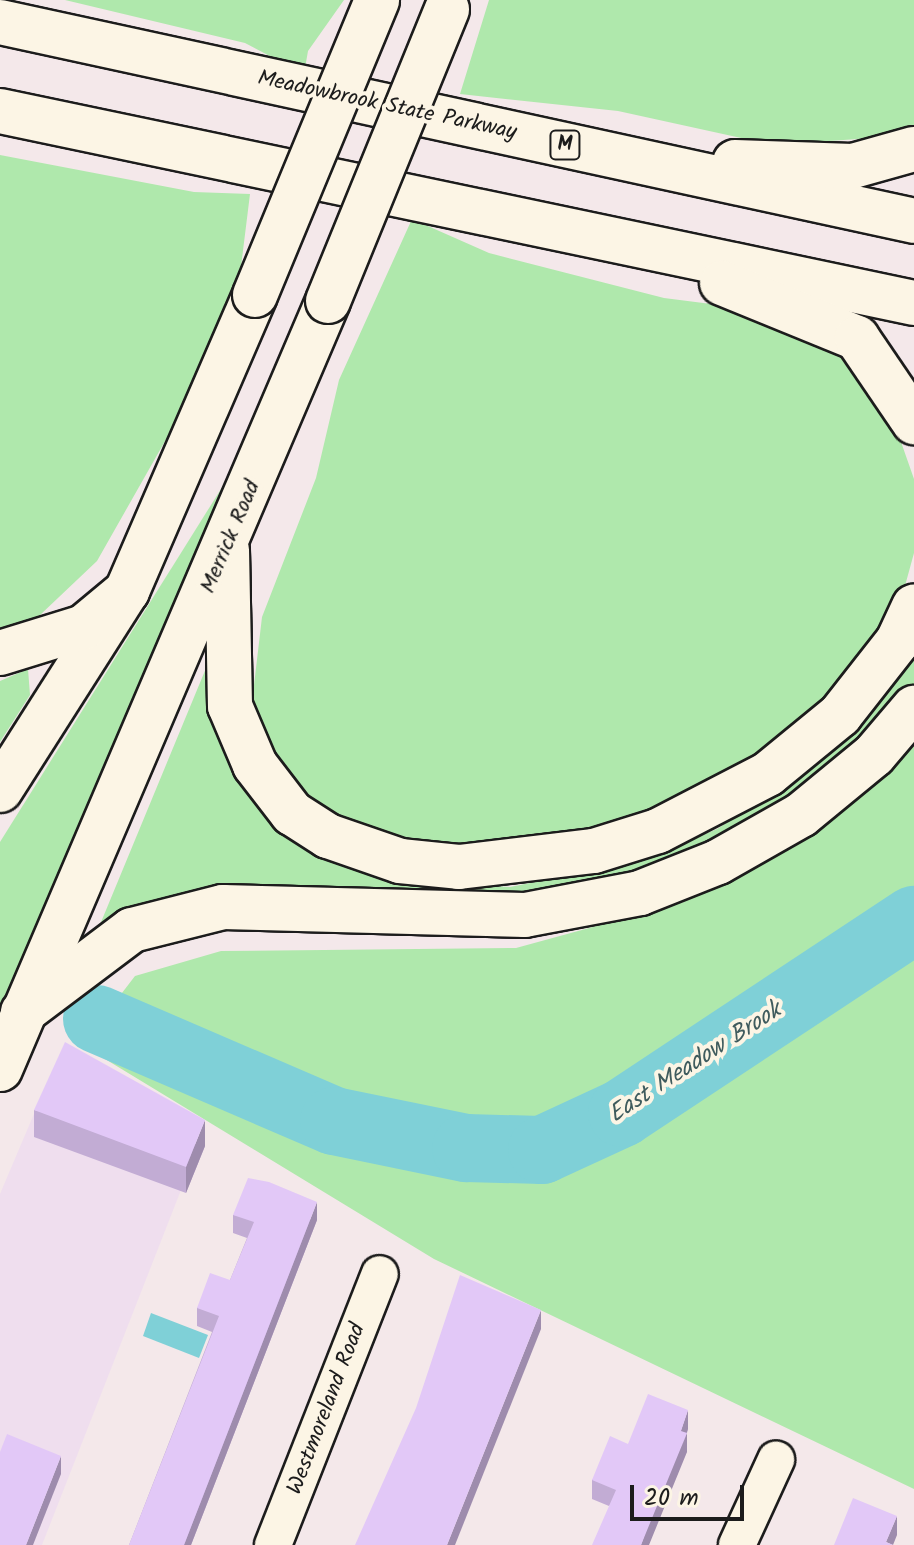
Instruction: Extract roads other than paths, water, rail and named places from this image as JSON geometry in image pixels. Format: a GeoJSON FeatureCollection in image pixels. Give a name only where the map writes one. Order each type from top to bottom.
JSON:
{"type":"FeatureCollection","features":[{"type":"Feature","properties":{"kind":"main road"},"geometry":{"type":"LineString","coordinates":[[0,790],[127,591],[255,295],[377,0]]}},
{"type":"Feature","properties":{"kind":"main road","name":"Merrick Road"},"geometry":{"type":"LineString","coordinates":[[0,1069],[227,550],[449,4]]}},
{"type":"Feature","properties":{"kind":"main road","name":"Meadowbrook State Parkway"},"geometry":{"type":"LineString","coordinates":[[3,21],[914,221]]}},
{"type":"Feature","properties":{"kind":"main road"},"geometry":{"type":"LineString","coordinates":[[8,115],[613,238],[914,303]]}},
{"type":"Feature","properties":{"kind":"main road"},"geometry":{"type":"LineString","coordinates":[[626,158],[853,166],[914,149]]}},
{"type":"Feature","properties":{"kind":"main road"},"geometry":{"type":"LineString","coordinates":[[613,238],[857,338],[914,422]]}},
{"type":"Feature","properties":{"kind":"main road"},"geometry":{"type":"LineString","coordinates":[[227,550],[230,706],[255,765],[292,813],[328,836],[400,861],[444,865],[594,851],[658,831],[768,774],[840,715],[898,641],[914,606]]}},
{"type":"Feature","properties":{"kind":"main road"},"geometry":{"type":"LineString","coordinates":[[0,653],[84,627],[127,591]]}},
{"type":"Feature","properties":{"kind":"main road"},"geometry":{"type":"LineString","coordinates":[[23,1012],[132,930],[223,907],[525,915],[640,893],[718,862],[801,815],[874,755],[914,708]]}},
{"type":"Feature","properties":{"kind":"street","name":"Westmoreland Road"},"geometry":{"type":"LineString","coordinates":[[273,1545],[380,1274]]}},
{"type":"Feature","properties":{"kind":"street"},"geometry":{"type":"LineString","coordinates":[[737,1545],[776,1460]]}},
{"type":"Feature","properties":{"kind":"water"},"geometry":{"type":"Polygon","coordinates":[[[151,1313],[208,1335],[199,1358],[143,1336],[151,1313]]]}},
{"type":"Feature","properties":{"kind":"waterway","name":"East Meadow Brook"},"geometry":{"type":"LineString","coordinates":[[97,1019],[334,1121],[466,1148],[542,1150],[622,1113],[914,920]]}}]}
